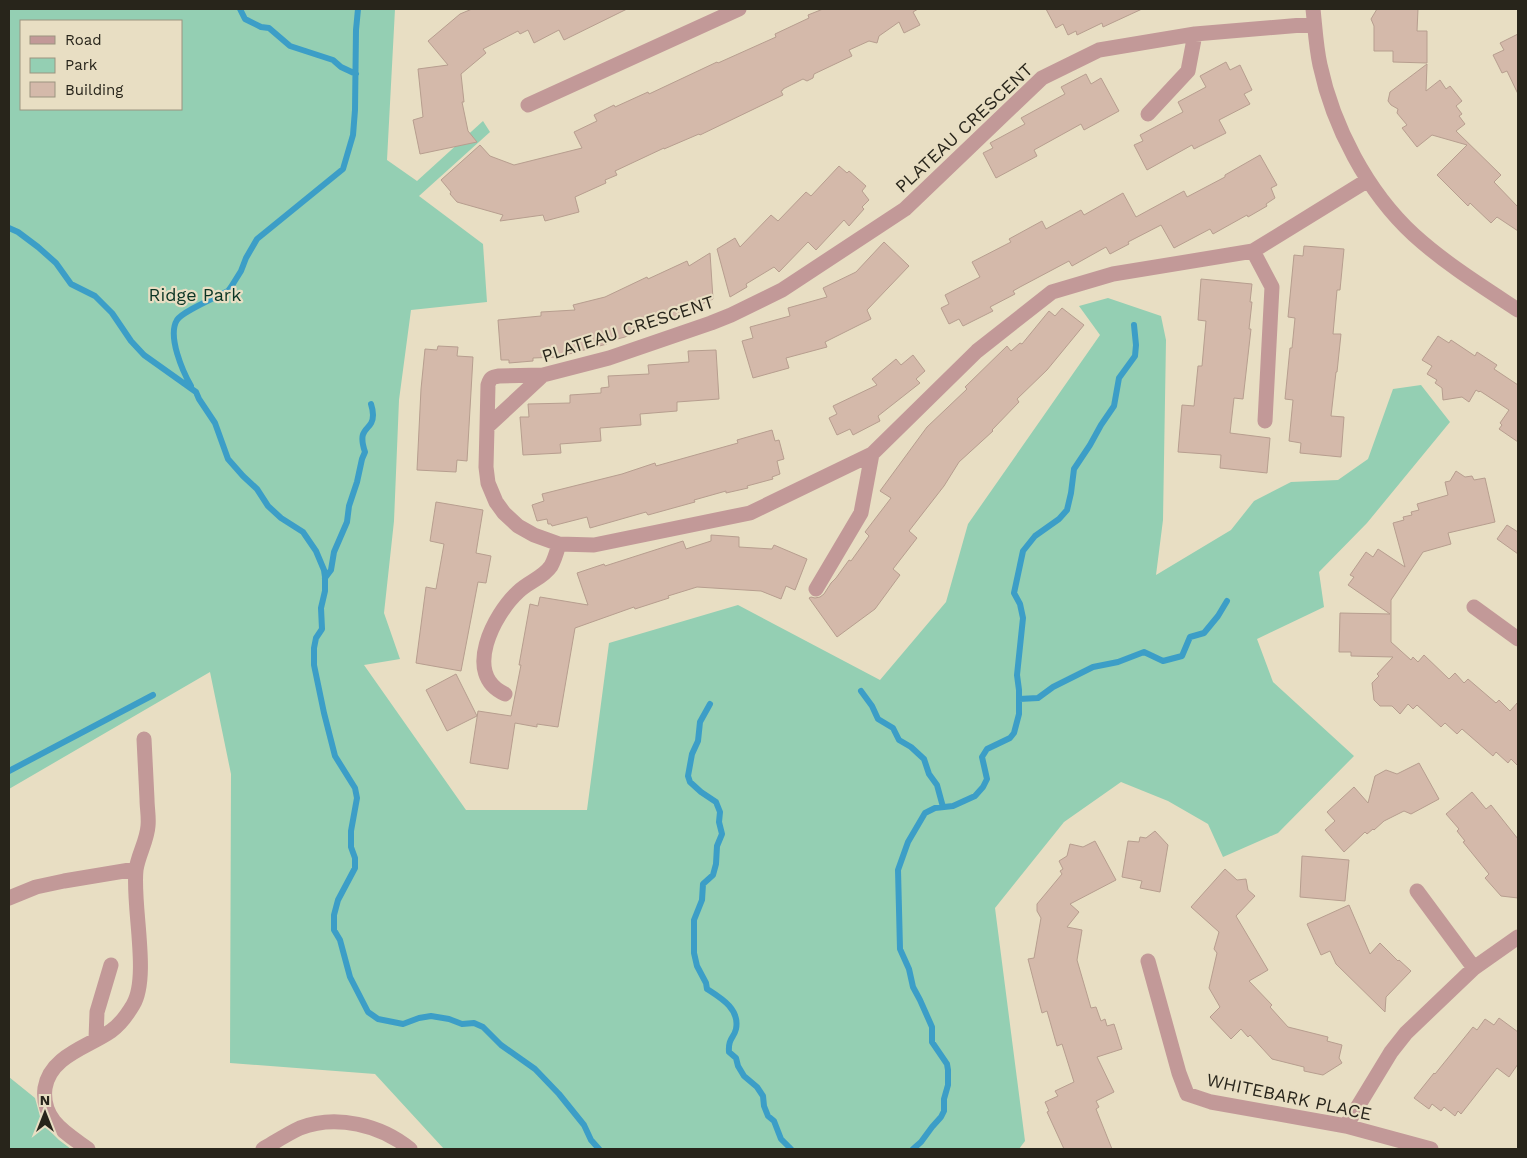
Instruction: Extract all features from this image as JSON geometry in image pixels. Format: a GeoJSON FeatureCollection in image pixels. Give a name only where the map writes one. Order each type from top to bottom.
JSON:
{"type":"FeatureCollection","features":[{"type":"Feature","properties":{"kind":"street"},"geometry":{"type":"LineString","coordinates":[[528,105],[739,9]]}},
{"type":"Feature","properties":{"kind":"street"},"geometry":{"type":"LineString","coordinates":[[1313,9],[1320,64],[1329,98],[1338,124],[1368,180],[1390,209],[1413,234],[1444,259],[1518,310]]}},
{"type":"Feature","properties":{"kind":"street","name":"PLATEAU CRESCENT"},"geometry":{"type":"LineString","coordinates":[[487,427],[543,375],[609,358],[711,323],[782,290],[905,209],[1042,78],[1099,50],[1195,34],[1314,24]]}},
{"type":"Feature","properties":{"kind":"street"},"geometry":{"type":"LineString","coordinates":[[1148,114],[1188,71],[1195,34]]}},
{"type":"Feature","properties":{"kind":"street"},"geometry":{"type":"LineString","coordinates":[[543,375],[492,377],[489,379],[488,385],[486,467],[488,483],[496,502],[504,513],[518,526],[534,535],[560,544],[594,545],[750,513],[872,454],[977,351],[1052,292],[1113,274],[1253,251],[1368,180]]}},
{"type":"Feature","properties":{"kind":"street"},"geometry":{"type":"LineString","coordinates":[[1253,251],[1272,287],[1265,421]]}},
{"type":"Feature","properties":{"kind":"street"},"geometry":{"type":"LineString","coordinates":[[816,589],[861,513],[872,454]]}},
{"type":"Feature","properties":{"kind":"street"},"geometry":{"type":"LineString","coordinates":[[505,694],[498,691],[491,684],[486,675],[484,665],[489,636],[498,616],[518,592],[551,566],[560,544]]}},
{"type":"Feature","properties":{"kind":"street"},"geometry":{"type":"LineString","coordinates":[[1474,607],[1518,640]]}},
{"type":"Feature","properties":{"kind":"street"},"geometry":{"type":"LineString","coordinates":[[88,1149],[66,1134],[50,1119],[45,1098],[45,1088],[59,1062],[122,1022],[137,998],[140,985],[140,963],[136,869],[148,827],[144,739]]}},
{"type":"Feature","properties":{"kind":"street"},"geometry":{"type":"LineString","coordinates":[[9,898],[36,887],[136,869]]}},
{"type":"Feature","properties":{"kind":"street"},"geometry":{"type":"LineString","coordinates":[[1417,891],[1474,968]]}},
{"type":"Feature","properties":{"kind":"street"},"geometry":{"type":"LineString","coordinates":[[1346,1126],[1391,1052],[1406,1033],[1474,968],[1518,937]]}},
{"type":"Feature","properties":{"kind":"street","name":"WHITEBARK PLACE"},"geometry":{"type":"LineString","coordinates":[[1148,961],[1179,1073],[1187,1094],[1211,1102],[1346,1126],[1431,1149]]}},
{"type":"Feature","properties":{"kind":"street"},"geometry":{"type":"LineString","coordinates":[[96,1040],[97,1012],[111,965]]}},
{"type":"Feature","properties":{"kind":"street"},"geometry":{"type":"LineString","coordinates":[[262,1149],[301,1128],[315,1124],[340,1122],[367,1126],[379,1130],[410,1149]]}},
{"type":"Feature","properties":{"kind":"green space","name":"Ridge Park"},"geometry":{"type":"Polygon","coordinates":[[[9,9],[395,9],[387,160],[417,181],[483,121],[490,132],[419,196],[483,244],[487,302],[411,310],[399,400],[394,521],[384,613],[400,659],[364,665],[466,810],[587,810],[609,643],[738,605],[880,680],[946,602],[968,524],[1100,335],[1079,306],[1108,298],[1161,316],[1166,340],[1163,520],[1156,575],[1231,530],[1254,501],[1291,482],[1338,480],[1368,459],[1393,389],[1421,385],[1450,422],[1367,523],[1319,572],[1324,607],[1257,639],[1273,682],[1354,756],[1278,833],[1223,857],[1208,824],[1168,801],[1121,782],[1064,822],[995,908],[1025,1141],[1019,1149],[444,1149],[375,1074],[230,1063],[231,774],[210,672],[9,789],[9,9]]]}},
{"type":"Feature","properties":{"kind":"green space"},"geometry":{"type":"Polygon","coordinates":[[[9,1077],[35,1098],[41,1120],[59,1140],[71,1149],[9,1149],[9,1077]]]}},
{"type":"Feature","properties":{"kind":"building"},"geometry":{"type":"Polygon","coordinates":[[[472,9],[627,9],[564,40],[559,30],[534,43],[528,30],[520,34],[518,31],[483,49],[486,53],[461,74],[464,102],[462,102],[468,131],[477,142],[420,154],[413,120],[423,117],[418,69],[448,65],[428,41],[460,14],[472,9]]]}},
{"type":"Feature","properties":{"kind":"building"},"geometry":{"type":"Polygon","coordinates":[[[823,9],[918,9],[913,12],[920,25],[904,33],[899,22],[879,36],[877,43],[869,41],[849,50],[852,56],[814,74],[813,78],[807,81],[803,79],[783,89],[781,91],[783,95],[700,135],[664,148],[615,171],[617,175],[605,180],[606,183],[575,197],[579,212],[545,221],[543,215],[500,221],[503,215],[457,202],[441,180],[480,145],[490,156],[514,165],[582,148],[574,132],[597,121],[594,115],[648,92],[649,94],[776,37],[775,34],[809,18],[808,15],[823,9]]]}},
{"type":"Feature","properties":{"kind":"building"},"geometry":{"type":"Polygon","coordinates":[[[1046,9],[1142,9],[1103,27],[1102,23],[1077,35],[1076,31],[1068,35],[1063,24],[1056,28],[1046,9]]]}},
{"type":"Feature","properties":{"kind":"building"},"geometry":{"type":"Polygon","coordinates":[[[1377,9],[1418,9],[1417,31],[1427,31],[1427,63],[1393,62],[1393,51],[1374,51],[1374,26],[1371,19],[1377,9]]]}},
{"type":"Feature","properties":{"kind":"building"},"geometry":{"type":"Polygon","coordinates":[[[1518,34],[1518,94],[1507,71],[1502,73],[1493,55],[1504,50],[1500,43],[1518,34]]]}},
{"type":"Feature","properties":{"kind":"building"},"geometry":{"type":"Polygon","coordinates":[[[1226,62],[1230,70],[1240,65],[1252,90],[1244,94],[1250,104],[1219,120],[1226,133],[1194,149],[1192,145],[1147,170],[1134,145],[1143,141],[1140,135],[1183,112],[1178,102],[1206,87],[1200,76],[1226,62]]]}},
{"type":"Feature","properties":{"kind":"building"},"geometry":{"type":"Polygon","coordinates":[[[1427,64],[1426,91],[1440,80],[1446,89],[1450,86],[1462,101],[1456,106],[1462,114],[1459,116],[1465,124],[1456,131],[1501,175],[1494,182],[1518,207],[1518,231],[1497,217],[1491,223],[1470,203],[1468,206],[1437,175],[1467,145],[1432,135],[1417,147],[1402,128],[1407,125],[1397,113],[1398,109],[1388,101],[1390,92],[1427,64]]]}},
{"type":"Feature","properties":{"kind":"building"},"geometry":{"type":"Polygon","coordinates":[[[1086,74],[1091,84],[1101,78],[1119,111],[1084,130],[1081,124],[1034,150],[1037,156],[996,178],[983,153],[993,148],[990,143],[1025,124],[1021,118],[1065,94],[1061,87],[1086,74]]]}},
{"type":"Feature","properties":{"kind":"building"},"geometry":{"type":"Polygon","coordinates":[[[1260,155],[1277,185],[1271,188],[1275,198],[1266,204],[1267,206],[1248,217],[1247,215],[1213,234],[1210,229],[1174,248],[1161,225],[1128,242],[1129,244],[1110,254],[1106,247],[1072,266],[1069,261],[1013,291],[1015,294],[990,307],[993,311],[963,326],[959,319],[949,324],[941,308],[949,304],[945,295],[980,277],[972,262],[1011,242],[1009,239],[1042,221],[1046,229],[1081,210],[1084,215],[1123,193],[1136,217],[1184,191],[1187,197],[1225,177],[1225,175],[1260,155]]]}},
{"type":"Feature","properties":{"kind":"building"},"geometry":{"type":"Polygon","coordinates":[[[839,166],[847,173],[849,171],[866,186],[862,191],[869,200],[862,207],[864,209],[849,226],[844,220],[816,250],[808,242],[779,272],[774,267],[746,284],[747,287],[730,297],[717,249],[735,238],[740,247],[771,215],[778,221],[806,192],[811,196],[839,166]]]}},
{"type":"Feature","properties":{"kind":"building"},"geometry":{"type":"Polygon","coordinates":[[[884,242],[909,266],[867,310],[871,319],[825,342],[827,347],[786,358],[789,368],[753,378],[742,341],[753,338],[750,327],[790,316],[788,308],[827,297],[823,288],[856,272],[884,242]]]}},
{"type":"Feature","properties":{"kind":"building"},"geometry":{"type":"Polygon","coordinates":[[[1304,246],[1344,249],[1340,290],[1337,290],[1333,334],[1341,334],[1331,416],[1344,417],[1341,457],[1300,453],[1301,443],[1289,441],[1293,400],[1285,399],[1295,318],[1288,317],[1294,255],[1303,256],[1304,246]]]}},
{"type":"Feature","properties":{"kind":"building"},"geometry":{"type":"Polygon","coordinates":[[[710,253],[713,299],[693,308],[694,310],[674,320],[672,315],[625,337],[606,342],[607,344],[565,355],[533,358],[533,361],[509,363],[509,360],[501,360],[498,320],[541,316],[541,312],[575,310],[573,305],[605,297],[687,261],[689,266],[710,253]]]}},
{"type":"Feature","properties":{"kind":"building"},"geometry":{"type":"Polygon","coordinates":[[[1201,279],[1252,284],[1249,329],[1251,329],[1243,399],[1234,398],[1230,433],[1270,438],[1267,473],[1220,468],[1221,455],[1178,452],[1182,405],[1194,406],[1198,366],[1202,366],[1206,321],[1198,320],[1201,279]]]}},
{"type":"Feature","properties":{"kind":"building"},"geometry":{"type":"Polygon","coordinates":[[[1062,308],[1084,325],[1047,370],[1017,399],[1019,402],[993,431],[959,462],[944,486],[909,531],[917,538],[893,569],[900,575],[875,609],[837,637],[809,598],[820,597],[824,594],[869,536],[865,532],[891,498],[880,491],[927,427],[967,389],[965,387],[1007,346],[1011,351],[1020,343],[1022,344],[1049,311],[1055,316],[1062,308]]]}},
{"type":"Feature","properties":{"kind":"building"},"geometry":{"type":"Polygon","coordinates":[[[1438,336],[1449,343],[1451,340],[1475,356],[1477,352],[1497,365],[1494,369],[1518,385],[1518,442],[1499,429],[1502,425],[1500,423],[1509,410],[1480,391],[1476,390],[1469,402],[1462,397],[1443,400],[1442,388],[1435,383],[1437,380],[1427,374],[1432,366],[1422,360],[1438,336]]]}},
{"type":"Feature","properties":{"kind":"building"},"geometry":{"type":"Polygon","coordinates":[[[438,346],[458,347],[457,356],[473,357],[467,461],[457,460],[456,472],[417,470],[425,349],[437,350],[438,346]]]}},
{"type":"Feature","properties":{"kind":"building"},"geometry":{"type":"Polygon","coordinates":[[[716,350],[719,399],[677,402],[677,411],[640,414],[641,425],[600,428],[601,441],[560,444],[561,453],[523,455],[520,417],[529,417],[528,404],[570,403],[570,395],[601,393],[601,388],[609,387],[608,376],[649,374],[648,365],[689,362],[688,351],[716,350]]]}},
{"type":"Feature","properties":{"kind":"building"},"geometry":{"type":"Polygon","coordinates":[[[913,355],[925,371],[916,379],[920,383],[878,416],[880,421],[853,435],[850,429],[837,435],[829,418],[837,414],[833,406],[877,385],[872,379],[896,359],[901,365],[913,355]]]}},
{"type":"Feature","properties":{"kind":"building"},"geometry":{"type":"Polygon","coordinates":[[[772,430],[775,441],[779,440],[784,459],[777,461],[780,474],[772,477],[773,479],[747,486],[748,488],[726,493],[726,491],[648,515],[646,512],[590,528],[587,517],[552,526],[548,524],[547,519],[537,521],[532,505],[544,501],[542,494],[622,474],[655,463],[656,466],[738,443],[737,440],[772,430]]]}},
{"type":"Feature","properties":{"kind":"building"},"geometry":{"type":"Polygon","coordinates":[[[1456,471],[1465,477],[1472,476],[1474,480],[1485,478],[1495,522],[1448,533],[1451,544],[1423,552],[1391,600],[1391,642],[1411,660],[1413,657],[1418,662],[1424,655],[1449,679],[1455,673],[1464,683],[1468,679],[1496,703],[1499,700],[1510,711],[1518,702],[1518,766],[1511,759],[1508,763],[1496,752],[1493,756],[1462,729],[1457,734],[1445,723],[1441,727],[1417,705],[1413,709],[1408,704],[1400,714],[1392,706],[1380,706],[1374,700],[1372,683],[1379,676],[1377,674],[1393,657],[1351,656],[1351,652],[1339,652],[1340,613],[1390,614],[1348,585],[1354,577],[1350,575],[1366,552],[1373,557],[1378,549],[1405,567],[1393,523],[1404,520],[1403,517],[1412,515],[1411,512],[1419,510],[1417,504],[1448,495],[1445,482],[1450,481],[1456,471]]]}},
{"type":"Feature","properties":{"kind":"building"},"geometry":{"type":"Polygon","coordinates":[[[436,502],[483,510],[476,553],[491,556],[486,583],[478,582],[461,671],[416,663],[426,587],[436,589],[444,544],[430,541],[436,502]]]}},
{"type":"Feature","properties":{"kind":"building"},"geometry":{"type":"Polygon","coordinates":[[[1507,525],[1518,532],[1518,554],[1497,539],[1507,525]]]}},
{"type":"Feature","properties":{"kind":"building"},"geometry":{"type":"Polygon","coordinates":[[[711,535],[739,537],[739,547],[772,549],[774,545],[807,559],[795,590],[786,586],[781,599],[761,591],[697,587],[668,596],[669,598],[635,609],[634,607],[575,628],[558,727],[537,724],[537,727],[515,723],[508,769],[470,763],[478,711],[511,716],[530,604],[538,606],[540,597],[588,605],[577,573],[683,541],[686,549],[711,541],[711,535]]]}},
{"type":"Feature","properties":{"kind":"building"},"geometry":{"type":"Polygon","coordinates":[[[456,674],[477,716],[447,731],[426,690],[456,674]]]}},
{"type":"Feature","properties":{"kind":"building"},"geometry":{"type":"Polygon","coordinates":[[[1419,763],[1439,799],[1411,814],[1404,811],[1384,821],[1374,830],[1367,834],[1365,832],[1344,852],[1325,830],[1335,821],[1327,812],[1354,787],[1368,803],[1375,776],[1386,770],[1397,774],[1419,763]]]}},
{"type":"Feature","properties":{"kind":"building"},"geometry":{"type":"Polygon","coordinates":[[[1472,792],[1486,809],[1491,805],[1518,839],[1518,898],[1501,896],[1485,878],[1489,874],[1463,842],[1465,841],[1457,831],[1459,829],[1446,814],[1472,792]]]}},
{"type":"Feature","properties":{"kind":"building"},"geometry":{"type":"Polygon","coordinates":[[[1155,831],[1168,845],[1160,892],[1140,888],[1142,881],[1122,877],[1128,841],[1139,842],[1140,837],[1146,838],[1155,831]]]}},
{"type":"Feature","properties":{"kind":"building"},"geometry":{"type":"Polygon","coordinates":[[[1095,841],[1116,880],[1070,904],[1079,912],[1067,927],[1082,930],[1077,960],[1091,1008],[1096,1007],[1101,1021],[1105,1019],[1107,1026],[1114,1024],[1122,1049],[1097,1057],[1114,1092],[1096,1101],[1099,1107],[1096,1109],[1112,1149],[1064,1149],[1047,1112],[1049,1111],[1045,1102],[1058,1096],[1055,1091],[1074,1082],[1062,1044],[1057,1046],[1047,1011],[1042,1013],[1028,959],[1034,958],[1041,918],[1037,911],[1037,904],[1062,874],[1060,871],[1063,869],[1059,861],[1067,856],[1070,844],[1083,847],[1095,841]]]}},
{"type":"Feature","properties":{"kind":"building"},"geometry":{"type":"Polygon","coordinates":[[[1302,856],[1349,860],[1345,901],[1300,897],[1302,856]]]}},
{"type":"Feature","properties":{"kind":"building"},"geometry":{"type":"Polygon","coordinates":[[[1225,869],[1237,880],[1246,879],[1248,890],[1255,896],[1236,916],[1268,970],[1249,981],[1272,1005],[1270,1007],[1288,1027],[1328,1037],[1327,1041],[1342,1045],[1339,1058],[1342,1063],[1323,1075],[1304,1071],[1304,1067],[1272,1059],[1250,1035],[1248,1037],[1241,1029],[1231,1039],[1210,1017],[1220,1007],[1209,988],[1217,953],[1214,949],[1219,932],[1191,907],[1225,869]]]}},
{"type":"Feature","properties":{"kind":"building"},"geometry":{"type":"Polygon","coordinates":[[[1349,905],[1370,954],[1380,943],[1411,971],[1386,997],[1385,1012],[1336,964],[1330,951],[1321,955],[1307,924],[1349,905]]]}},
{"type":"Feature","properties":{"kind":"building"},"geometry":{"type":"Polygon","coordinates":[[[1499,1018],[1518,1032],[1518,1064],[1509,1077],[1497,1068],[1461,1114],[1458,1111],[1455,1116],[1444,1107],[1441,1111],[1432,1104],[1429,1109],[1414,1098],[1473,1027],[1477,1030],[1485,1019],[1494,1025],[1499,1018]]]}},
{"type":"Feature","properties":{"kind":"waterway"},"geometry":{"type":"LineString","coordinates":[[240,9],[245,19],[261,27],[269,28],[290,46],[333,60],[341,67],[356,74]]}},
{"type":"Feature","properties":{"kind":"waterway"},"geometry":{"type":"LineString","coordinates":[[191,386],[177,354],[174,335],[174,327],[177,320],[193,308],[228,291],[241,271],[257,239],[343,169],[353,135],[358,9]]}},
{"type":"Feature","properties":{"kind":"waterway"},"geometry":{"type":"LineString","coordinates":[[9,228],[18,232],[56,263],[71,284],[95,296],[112,313],[131,341],[144,355],[196,392],[215,423],[228,459],[257,489],[268,506],[281,518],[303,532],[316,551],[324,570],[325,591],[321,608],[322,629],[316,638],[314,665],[335,756],[355,788],[357,798],[351,831],[351,847],[355,858],[355,868],[338,900],[334,915],[334,930],[340,940],[350,977],[368,1012],[378,1019],[403,1024],[431,1016],[449,1019],[462,1024],[474,1023],[483,1027],[501,1045],[535,1069],[559,1094],[584,1125],[591,1140],[599,1149]]}},
{"type":"Feature","properties":{"kind":"waterway"},"geometry":{"type":"LineString","coordinates":[[913,1149],[921,1142],[944,1111],[948,1070],[947,1064],[932,1042],[932,1027],[913,987],[909,969],[900,949],[898,870],[908,842],[925,813],[935,808],[953,806],[975,796],[987,779],[982,757],[987,749],[1010,738],[1014,733],[1019,714],[1017,675],[1023,618],[1020,604],[1014,593],[1023,551],[1035,536],[1059,519],[1067,510],[1074,469],[1114,406],[1119,378],[1135,356],[1134,325]]}},
{"type":"Feature","properties":{"kind":"waterway"},"geometry":{"type":"LineString","coordinates":[[325,578],[331,570],[334,552],[347,522],[349,506],[365,452],[362,437],[372,420],[371,404]]}},
{"type":"Feature","properties":{"kind":"waterway"},"geometry":{"type":"LineString","coordinates":[[1019,699],[1038,698],[1053,687],[1093,667],[1118,662],[1144,652],[1163,661],[1182,656],[1190,637],[1204,633],[1227,601]]}},
{"type":"Feature","properties":{"kind":"waterway"},"geometry":{"type":"LineString","coordinates":[[861,691],[872,706],[878,719],[893,728],[899,740],[911,747],[924,759],[929,774],[937,785],[943,807]]}},
{"type":"Feature","properties":{"kind":"waterway"},"geometry":{"type":"LineString","coordinates":[[9,771],[153,695]]}},
{"type":"Feature","properties":{"kind":"waterway"},"geometry":{"type":"LineString","coordinates":[[710,704],[700,722],[698,741],[692,754],[688,776],[690,782],[716,802],[720,812],[719,822],[722,834],[717,846],[713,875],[703,884],[702,900],[694,920],[694,953],[697,966],[707,989],[728,1005],[735,1016],[736,1029],[730,1041],[729,1052],[736,1058],[744,1076],[757,1087],[763,1096],[768,1116],[774,1121],[781,1139],[791,1149]]}}]}
